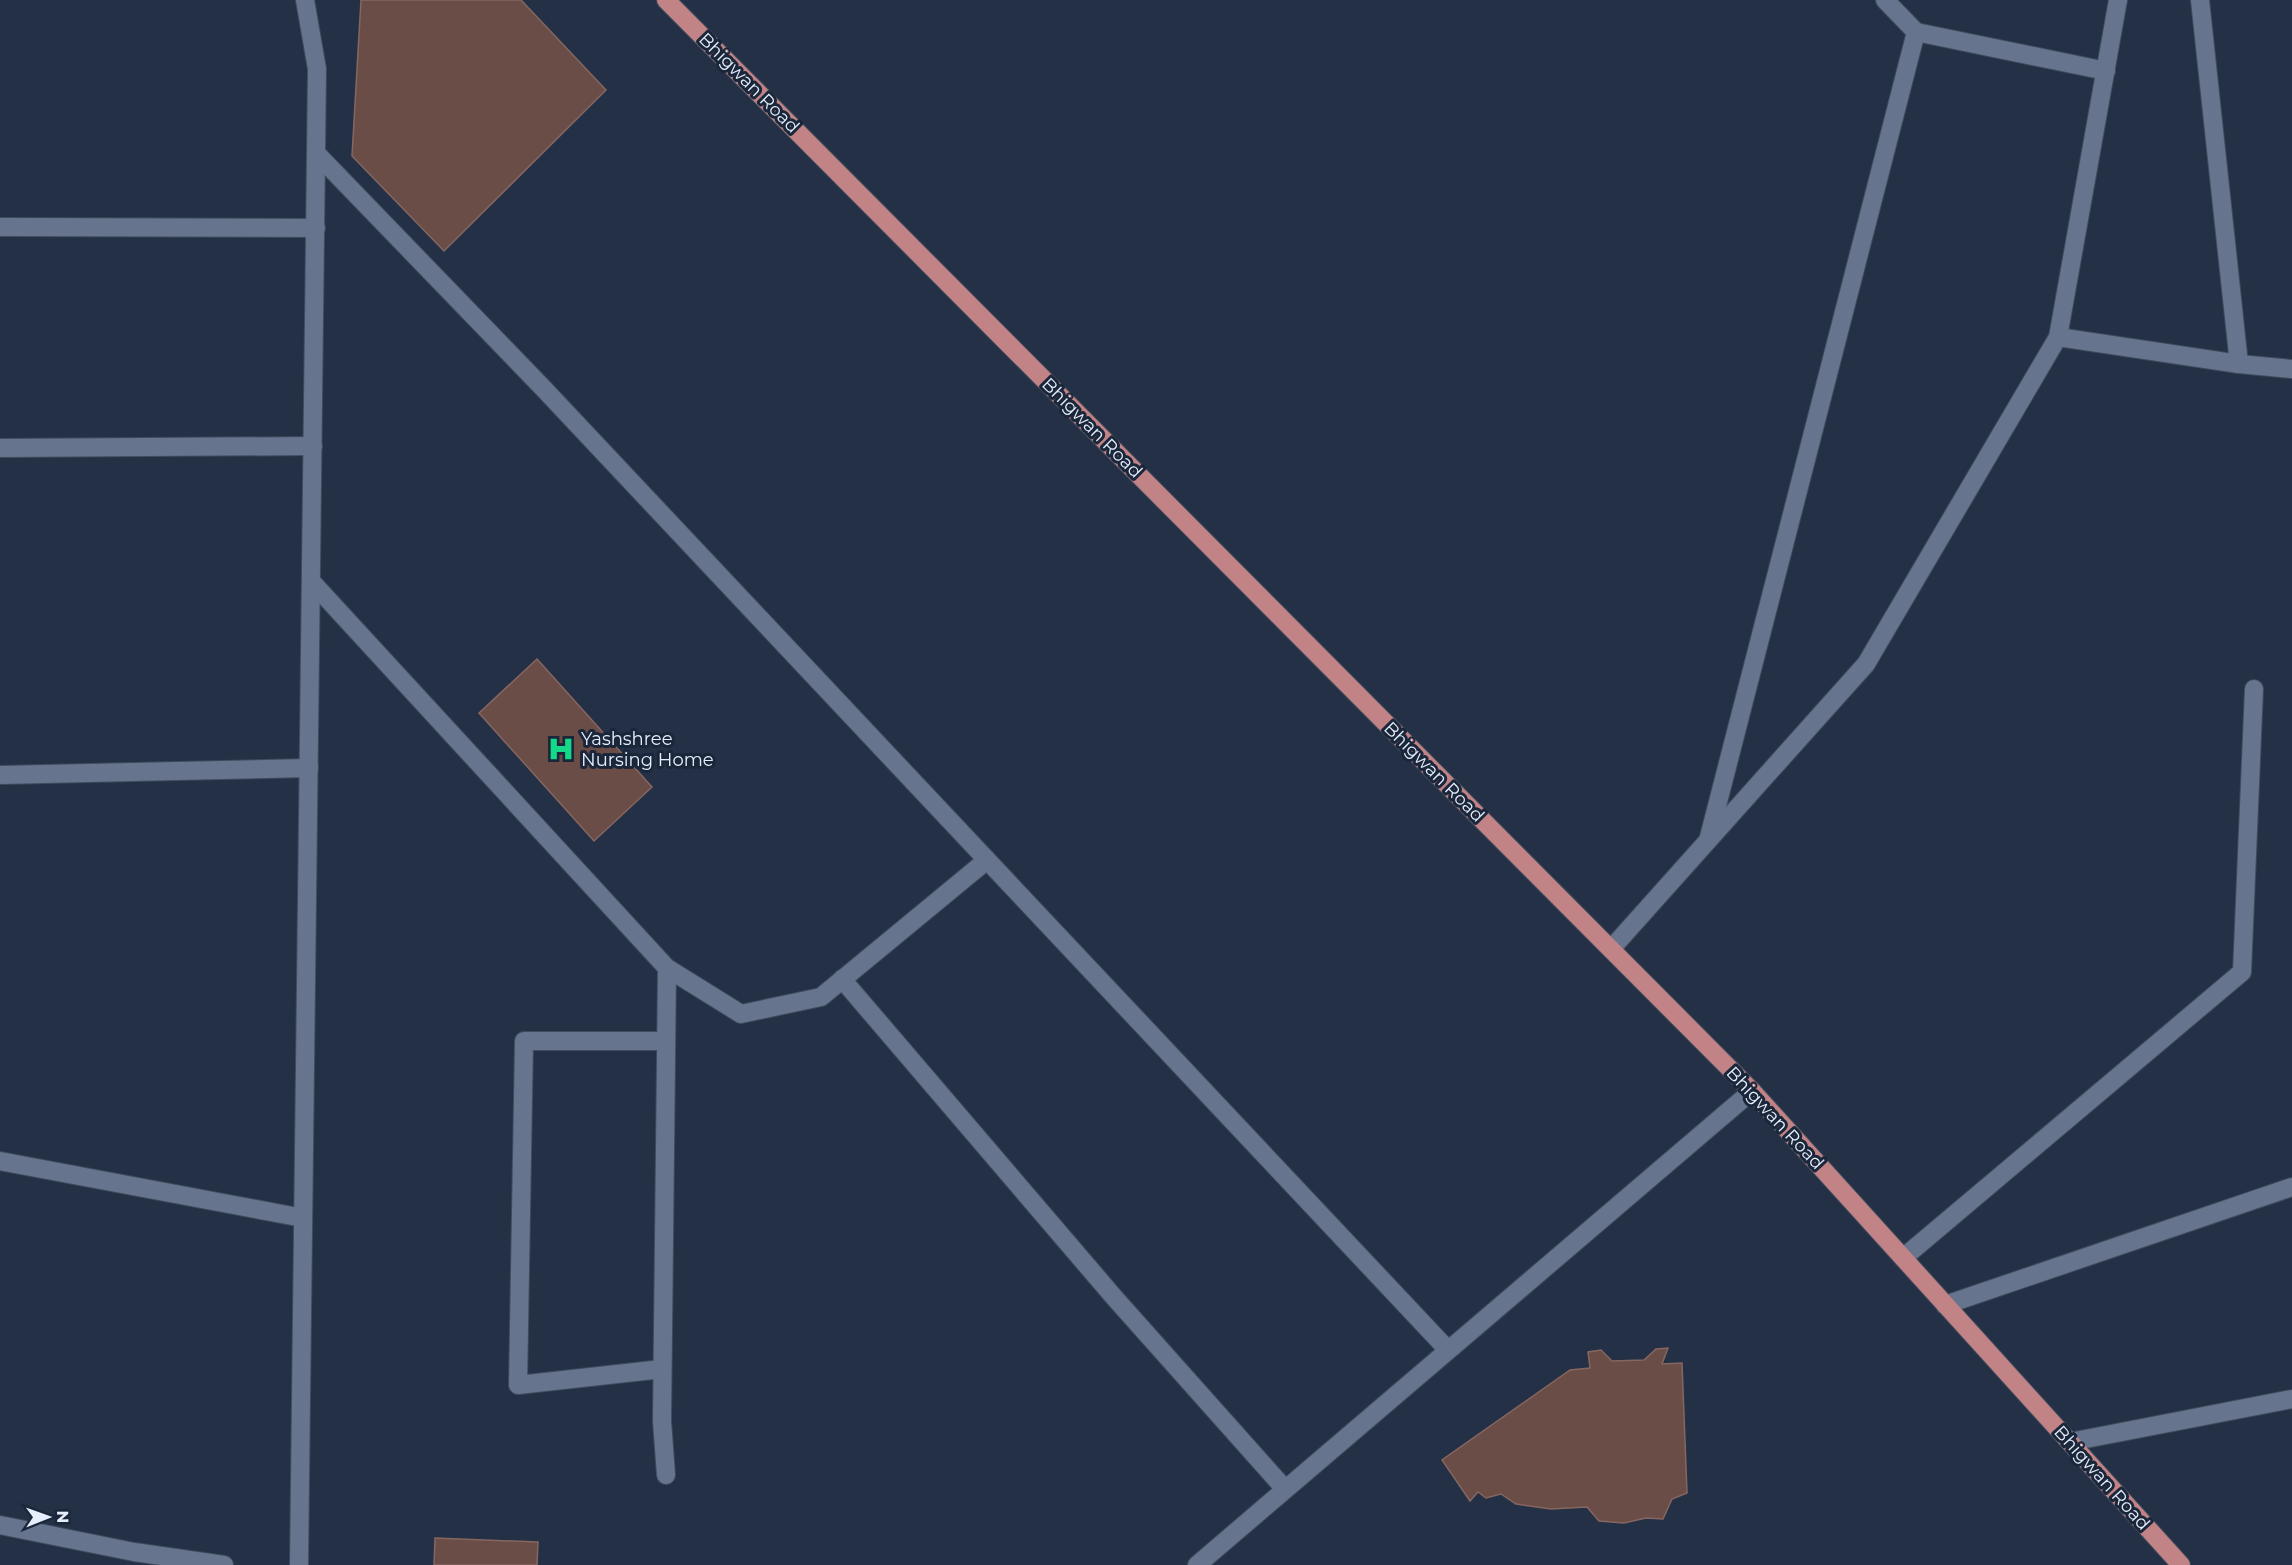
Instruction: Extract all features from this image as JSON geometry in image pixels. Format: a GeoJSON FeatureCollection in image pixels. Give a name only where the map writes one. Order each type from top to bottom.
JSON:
{"type":"FeatureCollection","features":[{"type":"Feature","properties":{"kind":"main road","name":"Bhigwan Road"},"geometry":{"type":"LineString","coordinates":[[666,0],[1752,1091],[2181,1565]]}},
{"type":"Feature","properties":{"kind":"street"},"geometry":{"type":"LineString","coordinates":[[299,1565],[317,69],[305,0]]}},
{"type":"Feature","properties":{"kind":"street"},"geometry":{"type":"LineString","coordinates":[[1885,0],[1916,32],[2106,71]]}},
{"type":"Feature","properties":{"kind":"street"},"geometry":{"type":"LineString","coordinates":[[1611,949],[1866,664],[2058,337],[2118,0]]}},
{"type":"Feature","properties":{"kind":"street"},"geometry":{"type":"LineString","coordinates":[[2200,0],[2239,364]]}},
{"type":"Feature","properties":{"kind":"street"},"geometry":{"type":"LineString","coordinates":[[1708,841],[1916,32]]}},
{"type":"Feature","properties":{"kind":"street"},"geometry":{"type":"LineString","coordinates":[[316,153],[544,389],[1448,1350]]}},
{"type":"Feature","properties":{"kind":"street"},"geometry":{"type":"LineString","coordinates":[[0,227],[316,228]]}},
{"type":"Feature","properties":{"kind":"street"},"geometry":{"type":"LineString","coordinates":[[2058,337],[2239,364],[2292,369]]}},
{"type":"Feature","properties":{"kind":"street"},"geometry":{"type":"LineString","coordinates":[[0,448],[313,446]]}},
{"type":"Feature","properties":{"kind":"street"},"geometry":{"type":"LineString","coordinates":[[311,581],[667,968],[741,1014],[821,997],[987,860]]}},
{"type":"Feature","properties":{"kind":"street"},"geometry":{"type":"LineString","coordinates":[[1903,1258],[2242,972],[2254,689]]}},
{"type":"Feature","properties":{"kind":"street"},"geometry":{"type":"LineString","coordinates":[[0,775],[309,768]]}},
{"type":"Feature","properties":{"kind":"street"},"geometry":{"type":"LineString","coordinates":[[666,1475],[662,1421],[662,1369],[667,968]]}},
{"type":"Feature","properties":{"kind":"street"},"geometry":{"type":"LineString","coordinates":[[842,979],[1113,1296],[1285,1489]]}},
{"type":"Feature","properties":{"kind":"street"},"geometry":{"type":"LineString","coordinates":[[662,1369],[518,1385],[524,1041],[666,1041]]}},
{"type":"Feature","properties":{"kind":"street"},"geometry":{"type":"LineString","coordinates":[[1197,1565],[1752,1091]]}},
{"type":"Feature","properties":{"kind":"street"},"geometry":{"type":"LineString","coordinates":[[0,1161],[303,1218]]}},
{"type":"Feature","properties":{"kind":"street"},"geometry":{"type":"LineString","coordinates":[[1945,1305],[2292,1187]]}},
{"type":"Feature","properties":{"kind":"street"},"geometry":{"type":"LineString","coordinates":[[2070,1443],[2292,1399]]}},
{"type":"Feature","properties":{"kind":"street"},"geometry":{"type":"LineString","coordinates":[[0,1525],[134,1552],[224,1565]]}},
{"type":"Feature","properties":{"kind":"building"},"geometry":{"type":"Polygon","coordinates":[[[361,0],[521,0],[606,90],[444,251],[352,156],[361,0]]]}},
{"type":"Feature","properties":{"kind":"building"},"geometry":{"type":"Polygon","coordinates":[[[537,659],[652,787],[594,841],[479,713],[537,659]]]}},
{"type":"Feature","properties":{"kind":"building"},"geometry":{"type":"Polygon","coordinates":[[[1668,1348],[1662,1364],[1682,1363],[1687,1493],[1672,1499],[1663,1519],[1646,1518],[1624,1523],[1599,1521],[1587,1507],[1551,1509],[1516,1504],[1501,1494],[1486,1498],[1478,1492],[1470,1501],[1442,1460],[1570,1370],[1590,1368],[1588,1352],[1601,1350],[1612,1361],[1644,1360],[1656,1349],[1668,1348]]]}},
{"type":"Feature","properties":{"kind":"building"},"geometry":{"type":"Polygon","coordinates":[[[435,1538],[538,1542],[537,1565],[434,1565],[435,1538]]]}},
{"type":"Feature","properties":{"kind":"place","name":"Yashshree Nursing Home"},"geometry":{"type":"Point","coordinates":[561,749]}}]}
